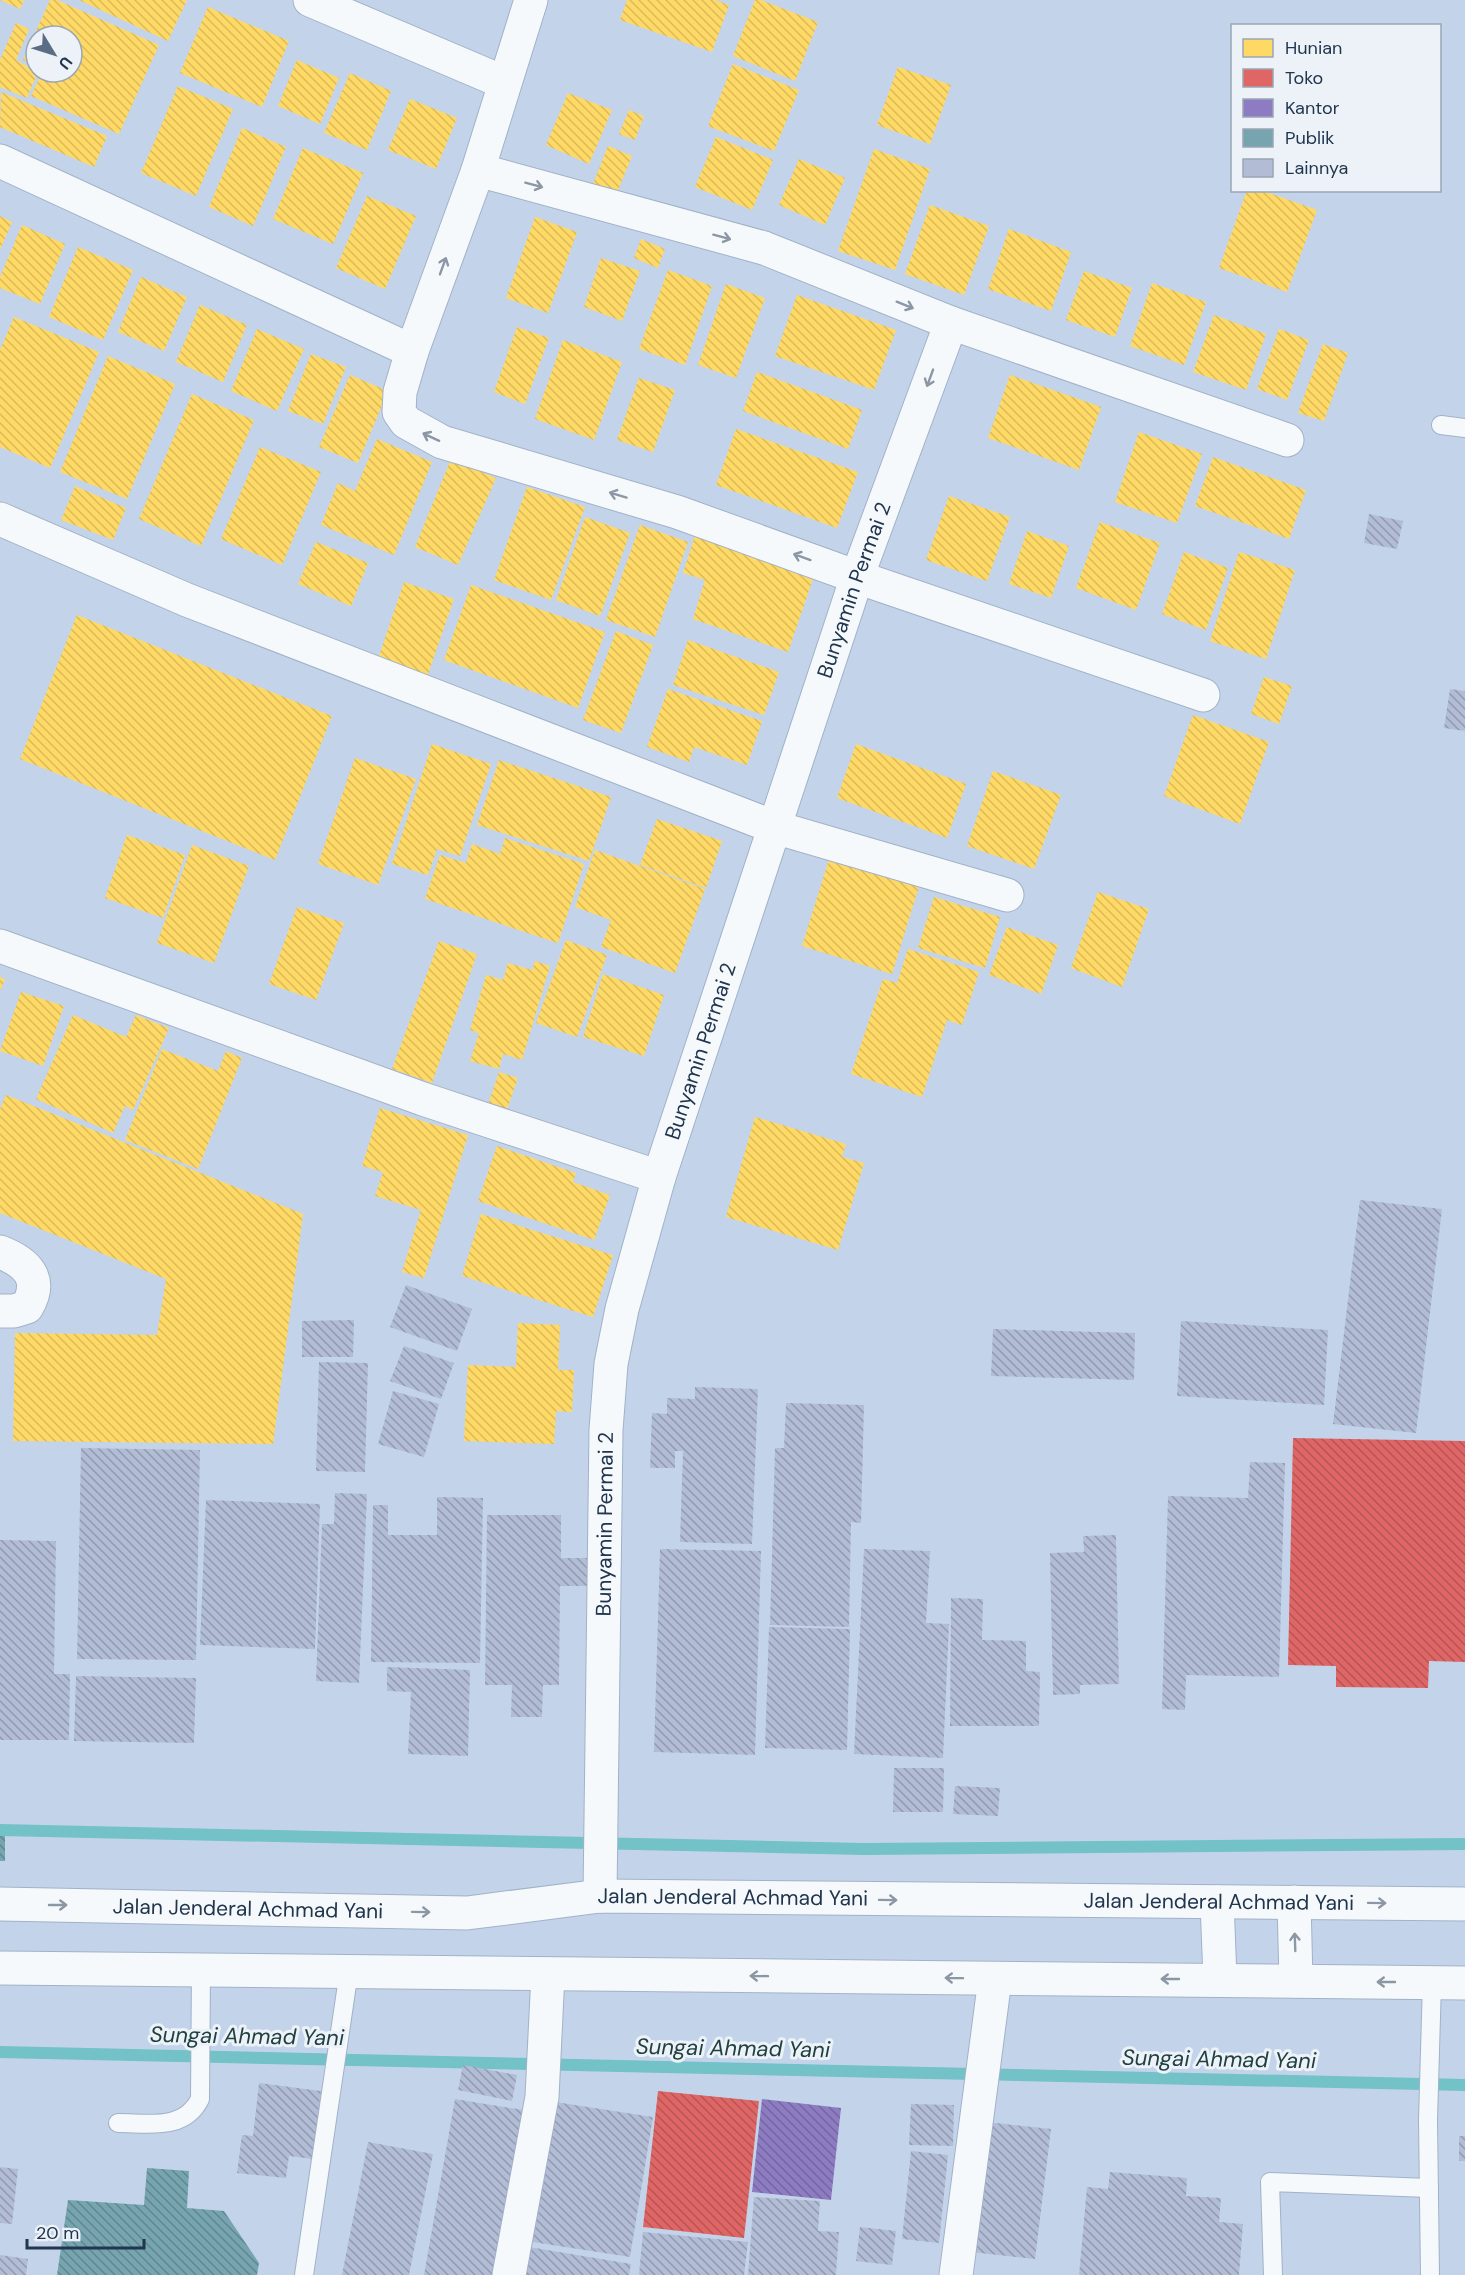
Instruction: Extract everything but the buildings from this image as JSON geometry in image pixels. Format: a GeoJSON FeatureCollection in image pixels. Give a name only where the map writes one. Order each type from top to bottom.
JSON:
{"type":"FeatureCollection","features":[{"type":"Feature","properties":{"kind":"main road"},"geometry":{"type":"LineString","coordinates":[[310,0],[503,82]]}},
{"type":"Feature","properties":{"kind":"main road"},"geometry":{"type":"LineString","coordinates":[[531,0],[503,82],[478,170],[412,351],[400,392],[399,412],[415,429],[442,442],[677,512],[857,577],[1203,695]]}},
{"type":"Feature","properties":{"kind":"main road"},"geometry":{"type":"LineString","coordinates":[[0,161],[412,351]]}},
{"type":"Feature","properties":{"kind":"main road"},"geometry":{"type":"LineString","coordinates":[[478,170],[764,248],[951,323],[1287,440]]}},
{"type":"Feature","properties":{"kind":"main road","name":"Bunyamin Permai 2"},"geometry":{"type":"LineString","coordinates":[[600,1896],[606,1430],[611,1364],[622,1309],[659,1178],[857,577],[951,323]]}},
{"type":"Feature","properties":{"kind":"main road"},"geometry":{"type":"LineString","coordinates":[[0,519],[187,600],[774,827],[1006,895]]}},
{"type":"Feature","properties":{"kind":"main road"},"geometry":{"type":"LineString","coordinates":[[0,946],[423,1099],[659,1178]]}},
{"type":"Feature","properties":{"kind":"main road"},"geometry":{"type":"LineString","coordinates":[[0,1252],[19,1259],[29,1271],[33,1281],[34,1295],[27,1307],[14,1311],[0,1311]]}},
{"type":"Feature","properties":{"kind":"main road","name":"Jalan Jenderal Achmad Yani"},"geometry":{"type":"LineString","coordinates":[[0,1904],[467,1913],[600,1896],[1465,1904]]}},
{"type":"Feature","properties":{"kind":"main road"},"geometry":{"type":"LineString","coordinates":[[1217,1902],[1220,1978]]}},
{"type":"Feature","properties":{"kind":"main road"},"geometry":{"type":"LineString","coordinates":[[1294,1902],[1296,1981]]}},
{"type":"Feature","properties":{"kind":"main road"},"geometry":{"type":"LineString","coordinates":[[0,1968],[995,1979],[1220,1978],[1465,1983]]}},
{"type":"Feature","properties":{"kind":"main road"},"geometry":{"type":"LineString","coordinates":[[509,2275],[542,2097],[548,1974]]}},
{"type":"Feature","properties":{"kind":"main road"},"geometry":{"type":"LineString","coordinates":[[956,2275],[973,2132],[995,1979]]}},
{"type":"Feature","properties":{"kind":"lane"},"geometry":{"type":"LineString","coordinates":[[1441,425],[1465,428]]}},
{"type":"Feature","properties":{"kind":"lane"},"geometry":{"type":"LineString","coordinates":[[118,2123],[177,2122],[186,2118],[200,2099],[201,1970]]}},
{"type":"Feature","properties":{"kind":"lane"},"geometry":{"type":"LineString","coordinates":[[304,2275],[336,2073],[349,1971]]}},
{"type":"Feature","properties":{"kind":"lane"},"geometry":{"type":"LineString","coordinates":[[1430,2275],[1428,2120],[1432,2064],[1431,1982]]}},
{"type":"Feature","properties":{"kind":"lane"},"geometry":{"type":"LineString","coordinates":[[1273,2275],[1270,2182],[1429,2188]]}},
{"type":"Feature","properties":{"kind":"waterway","name":"Sungai Ahmad Yani"},"geometry":{"type":"LineString","coordinates":[[0,1830],[864,1849],[1465,1844]]}},
{"type":"Feature","properties":{"kind":"waterway","name":"Sungai Ahmad Yani"},"geometry":{"type":"LineString","coordinates":[[0,2052],[1465,2085]]}}]}
